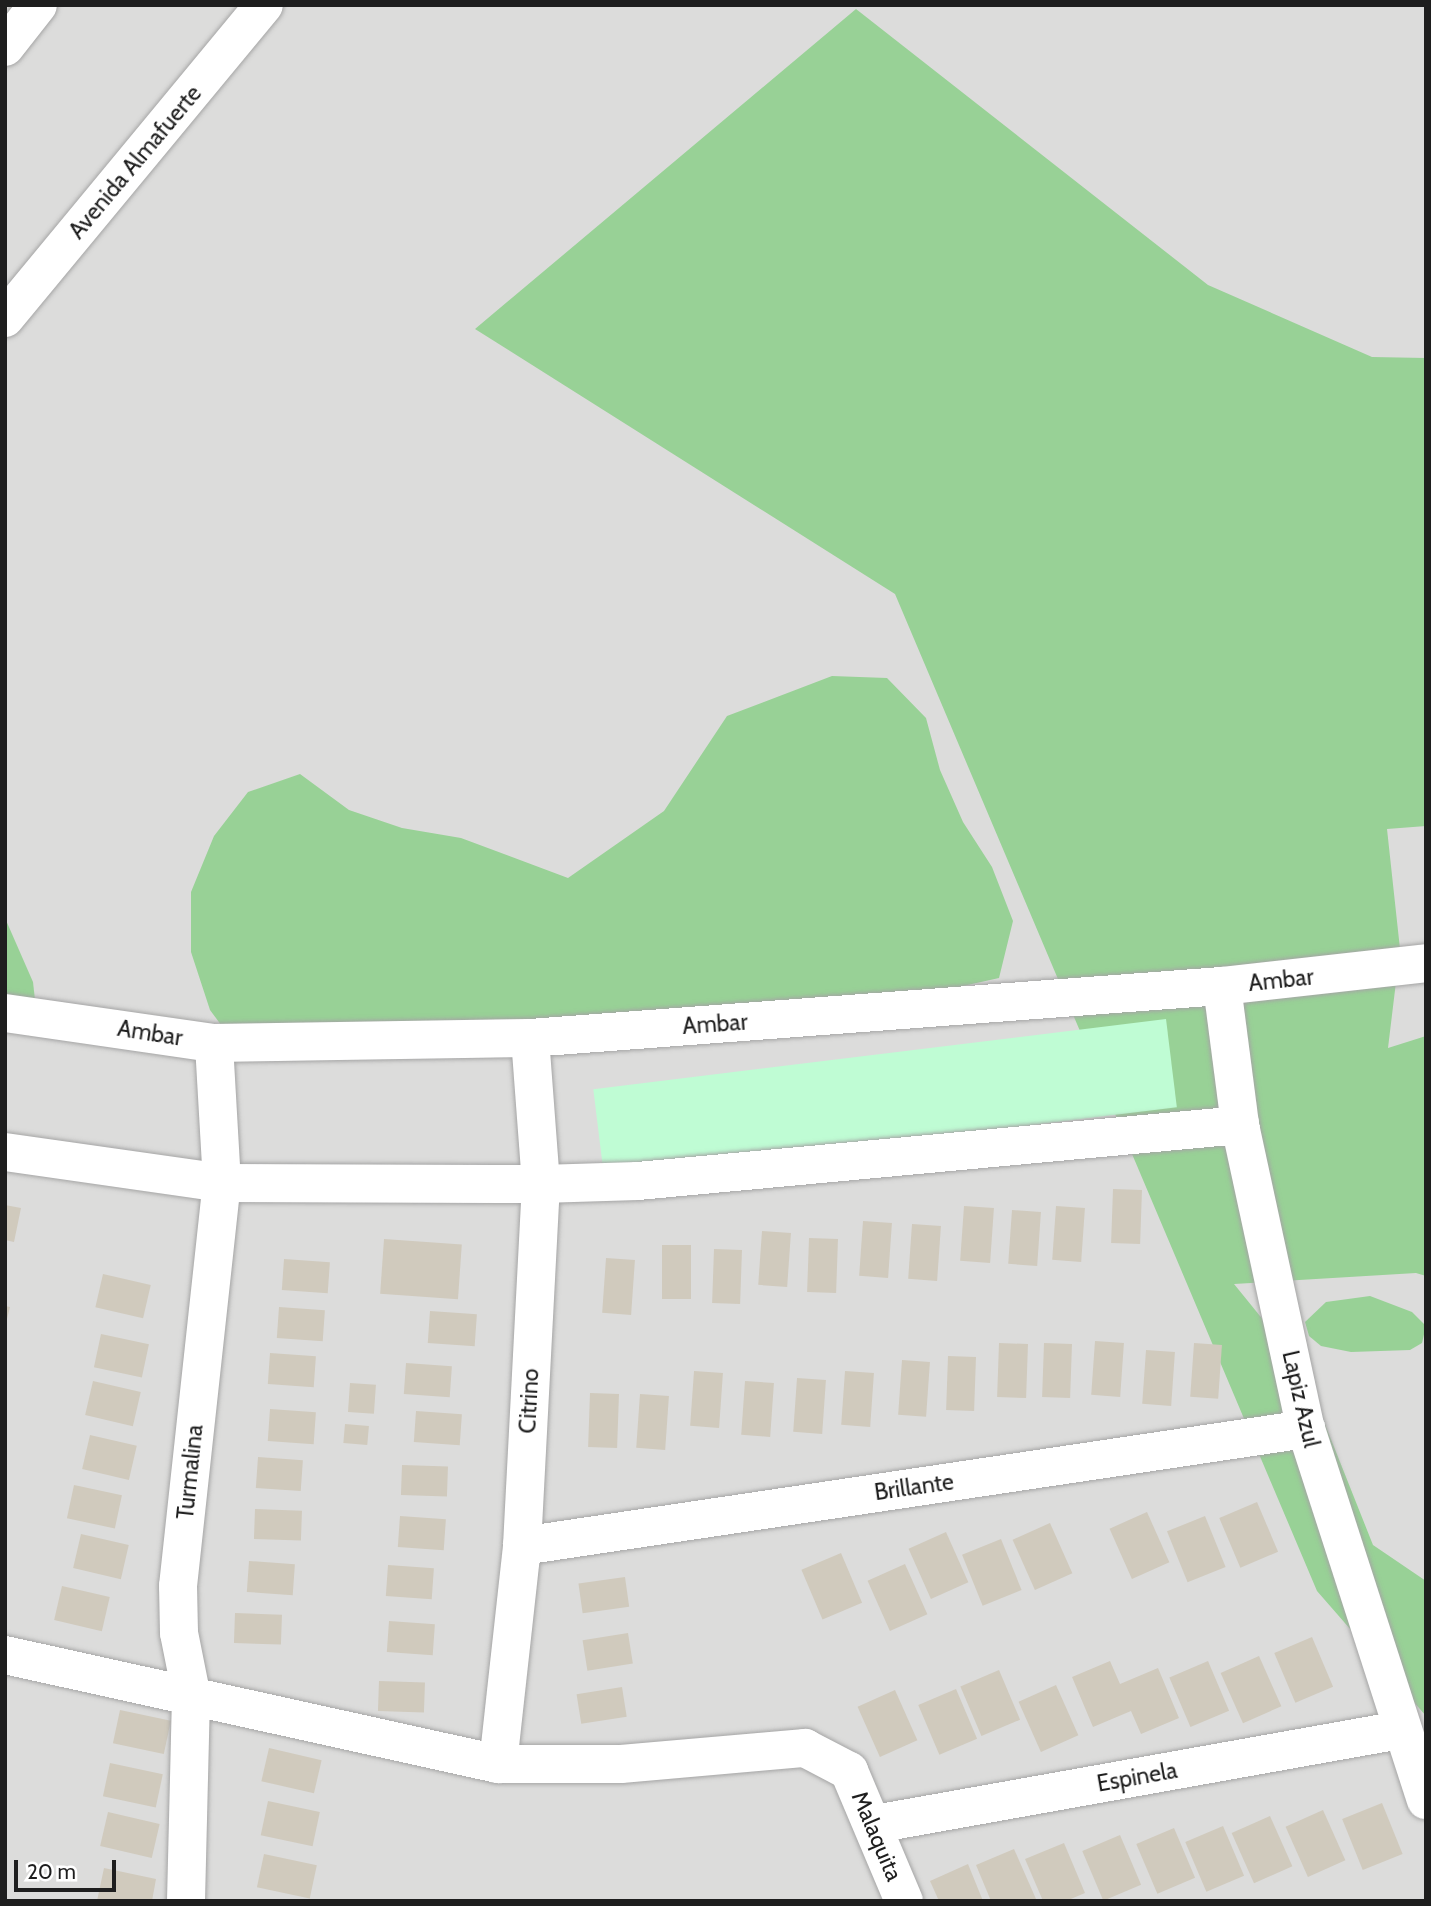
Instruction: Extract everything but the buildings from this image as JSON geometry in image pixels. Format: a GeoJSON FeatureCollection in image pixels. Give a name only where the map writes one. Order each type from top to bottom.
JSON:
{"type":"FeatureCollection","features":[{"type":"Feature","properties":{"kind":"street"},"geometry":{"type":"LineString","coordinates":[[5,47],[38,5]]}},
{"type":"Feature","properties":{"kind":"street","name":"Avenida Almafuerte"},"geometry":{"type":"LineString","coordinates":[[5,318],[264,5]]}},
{"type":"Feature","properties":{"kind":"street","name":"Ambar"},"geometry":{"type":"LineString","coordinates":[[5,1013],[215,1043],[530,1038],[1222,986],[1426,963]]}},
{"type":"Feature","properties":{"kind":"street","name":"Lapiz Azul"},"geometry":{"type":"LineString","coordinates":[[1222,986],[1240,1125],[1306,1429],[1400,1730],[1426,1800]]}},
{"type":"Feature","properties":{"kind":"street","name":"Citrino"},"geometry":{"type":"LineString","coordinates":[[498,1764],[522,1546],[541,1184],[530,1038]]}},
{"type":"Feature","properties":{"kind":"street","name":"Turmalina"},"geometry":{"type":"LineString","coordinates":[[186,1901],[191,1693],[179,1633],[178,1586],[222,1183],[215,1043]]}},
{"type":"Feature","properties":{"kind":"street"},"geometry":{"type":"LineString","coordinates":[[5,1152],[222,1183],[541,1184],[638,1181],[1240,1125]]}},
{"type":"Feature","properties":{"kind":"street","name":"Brillante"},"geometry":{"type":"LineString","coordinates":[[522,1546],[1306,1429]]}},
{"type":"Feature","properties":{"kind":"street"},"geometry":{"type":"LineString","coordinates":[[5,1655],[191,1693],[498,1764]]}},
{"type":"Feature","properties":{"kind":"street","name":"Espinela"},"geometry":{"type":"LineString","coordinates":[[875,1824],[1400,1730]]}},
{"type":"Feature","properties":{"kind":"street","name":"Malaquita"},"geometry":{"type":"LineString","coordinates":[[498,1764],[621,1764],[805,1748],[849,1771],[875,1824],[904,1901]]}},
{"type":"Feature","properties":{"kind":"shaded area"},"geometry":{"type":"Polygon","coordinates":[[[5,5],[1426,5],[1426,1901],[5,1901],[5,5]]]}},
{"type":"Feature","properties":{"kind":"green space"},"geometry":{"type":"Polygon","coordinates":[[[856,9],[1208,285],[1372,357],[1426,358],[1426,826],[1387,829],[1400,949],[1388,1048],[1426,1036],[1426,1276],[1416,1273],[1234,1284],[1303,1369],[1373,1545],[1426,1581],[1426,1716],[1317,1591],[895,594],[475,329],[856,9]]]}},
{"type":"Feature","properties":{"kind":"green space"},"geometry":{"type":"Polygon","coordinates":[[[832,676],[887,678],[926,718],[940,770],[963,822],[992,867],[1013,921],[999,978],[945,990],[247,1060],[210,1010],[191,952],[191,892],[214,836],[248,792],[300,774],[349,810],[402,828],[461,838],[568,878],[664,811],[727,716],[832,676]]]}},
{"type":"Feature","properties":{"kind":"green space"},"geometry":{"type":"Polygon","coordinates":[[[5,918],[33,982],[36,1009],[29,1036],[5,1019],[5,918]]]}},
{"type":"Feature","properties":{"kind":"green space"},"geometry":{"type":"Polygon","coordinates":[[[1166,1019],[1177,1107],[604,1178],[593,1089],[1166,1019]]]}},
{"type":"Feature","properties":{"kind":"green space"},"geometry":{"type":"Polygon","coordinates":[[[1370,1296],[1412,1312],[1426,1326],[1422,1343],[1410,1350],[1351,1352],[1321,1346],[1309,1336],[1305,1322],[1326,1302],[1370,1296]]]}}]}
